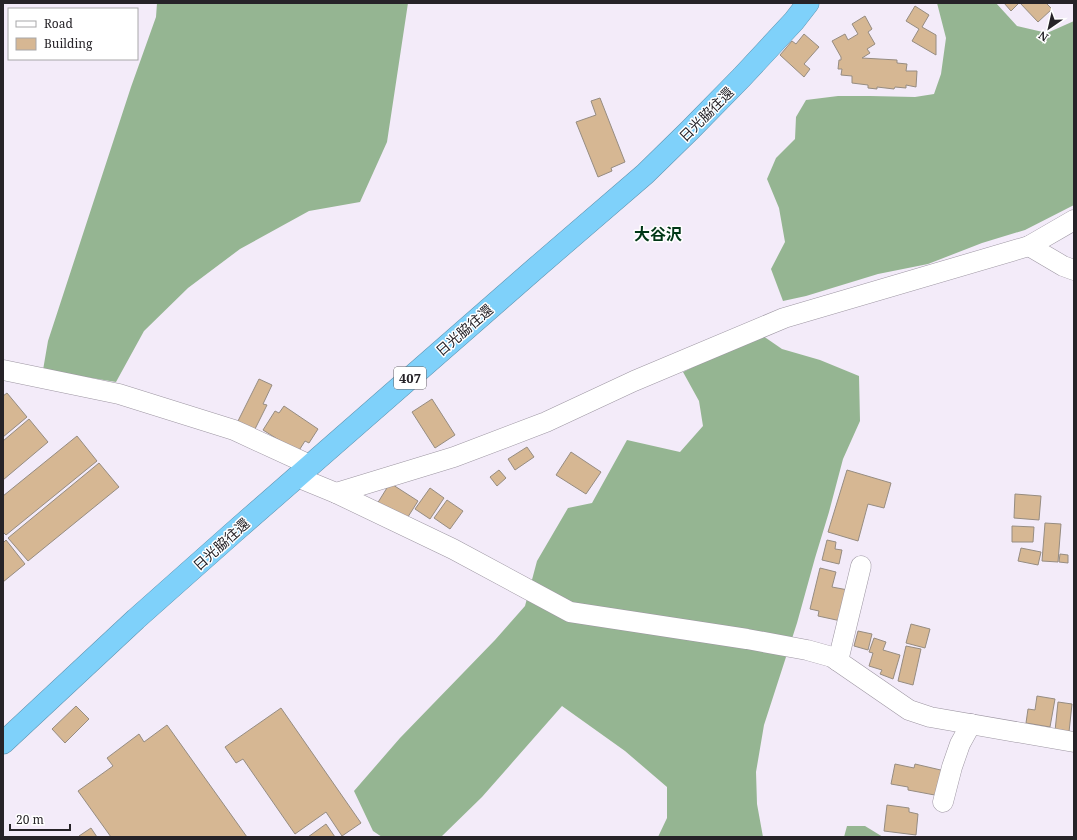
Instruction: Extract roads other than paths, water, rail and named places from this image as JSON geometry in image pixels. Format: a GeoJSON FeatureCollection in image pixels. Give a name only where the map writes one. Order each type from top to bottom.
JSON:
{"type":"FeatureCollection","features":[{"type":"Feature","properties":{"kind":"highway","name":"日光脇往還"},"geometry":{"type":"LineString","coordinates":[[3,742],[136,619],[234,532],[645,174],[742,77],[794,21],[808,3]]}},
{"type":"Feature","properties":{"kind":"street"},"geometry":{"type":"LineString","coordinates":[[336,493],[454,457],[546,422],[634,381],[784,318],[1029,246],[1074,220]]}},
{"type":"Feature","properties":{"kind":"street"},"geometry":{"type":"LineString","coordinates":[[1029,246],[1063,266],[1074,270]]}},
{"type":"Feature","properties":{"kind":"street"},"geometry":{"type":"LineString","coordinates":[[3,370],[119,394],[234,430],[303,471],[336,493],[453,549],[570,612],[747,639],[832,656],[909,710],[930,717],[1074,742]]}},
{"type":"Feature","properties":{"kind":"street"},"geometry":{"type":"LineString","coordinates":[[838,661],[861,566]]}},
{"type":"Feature","properties":{"kind":"street"},"geometry":{"type":"LineString","coordinates":[[943,802],[952,767],[960,744],[971,724]]}},
{"type":"Feature","properties":{"kind":"district","name":"大谷沢"},"geometry":{"type":"Point","coordinates":[658,234]}}]}
